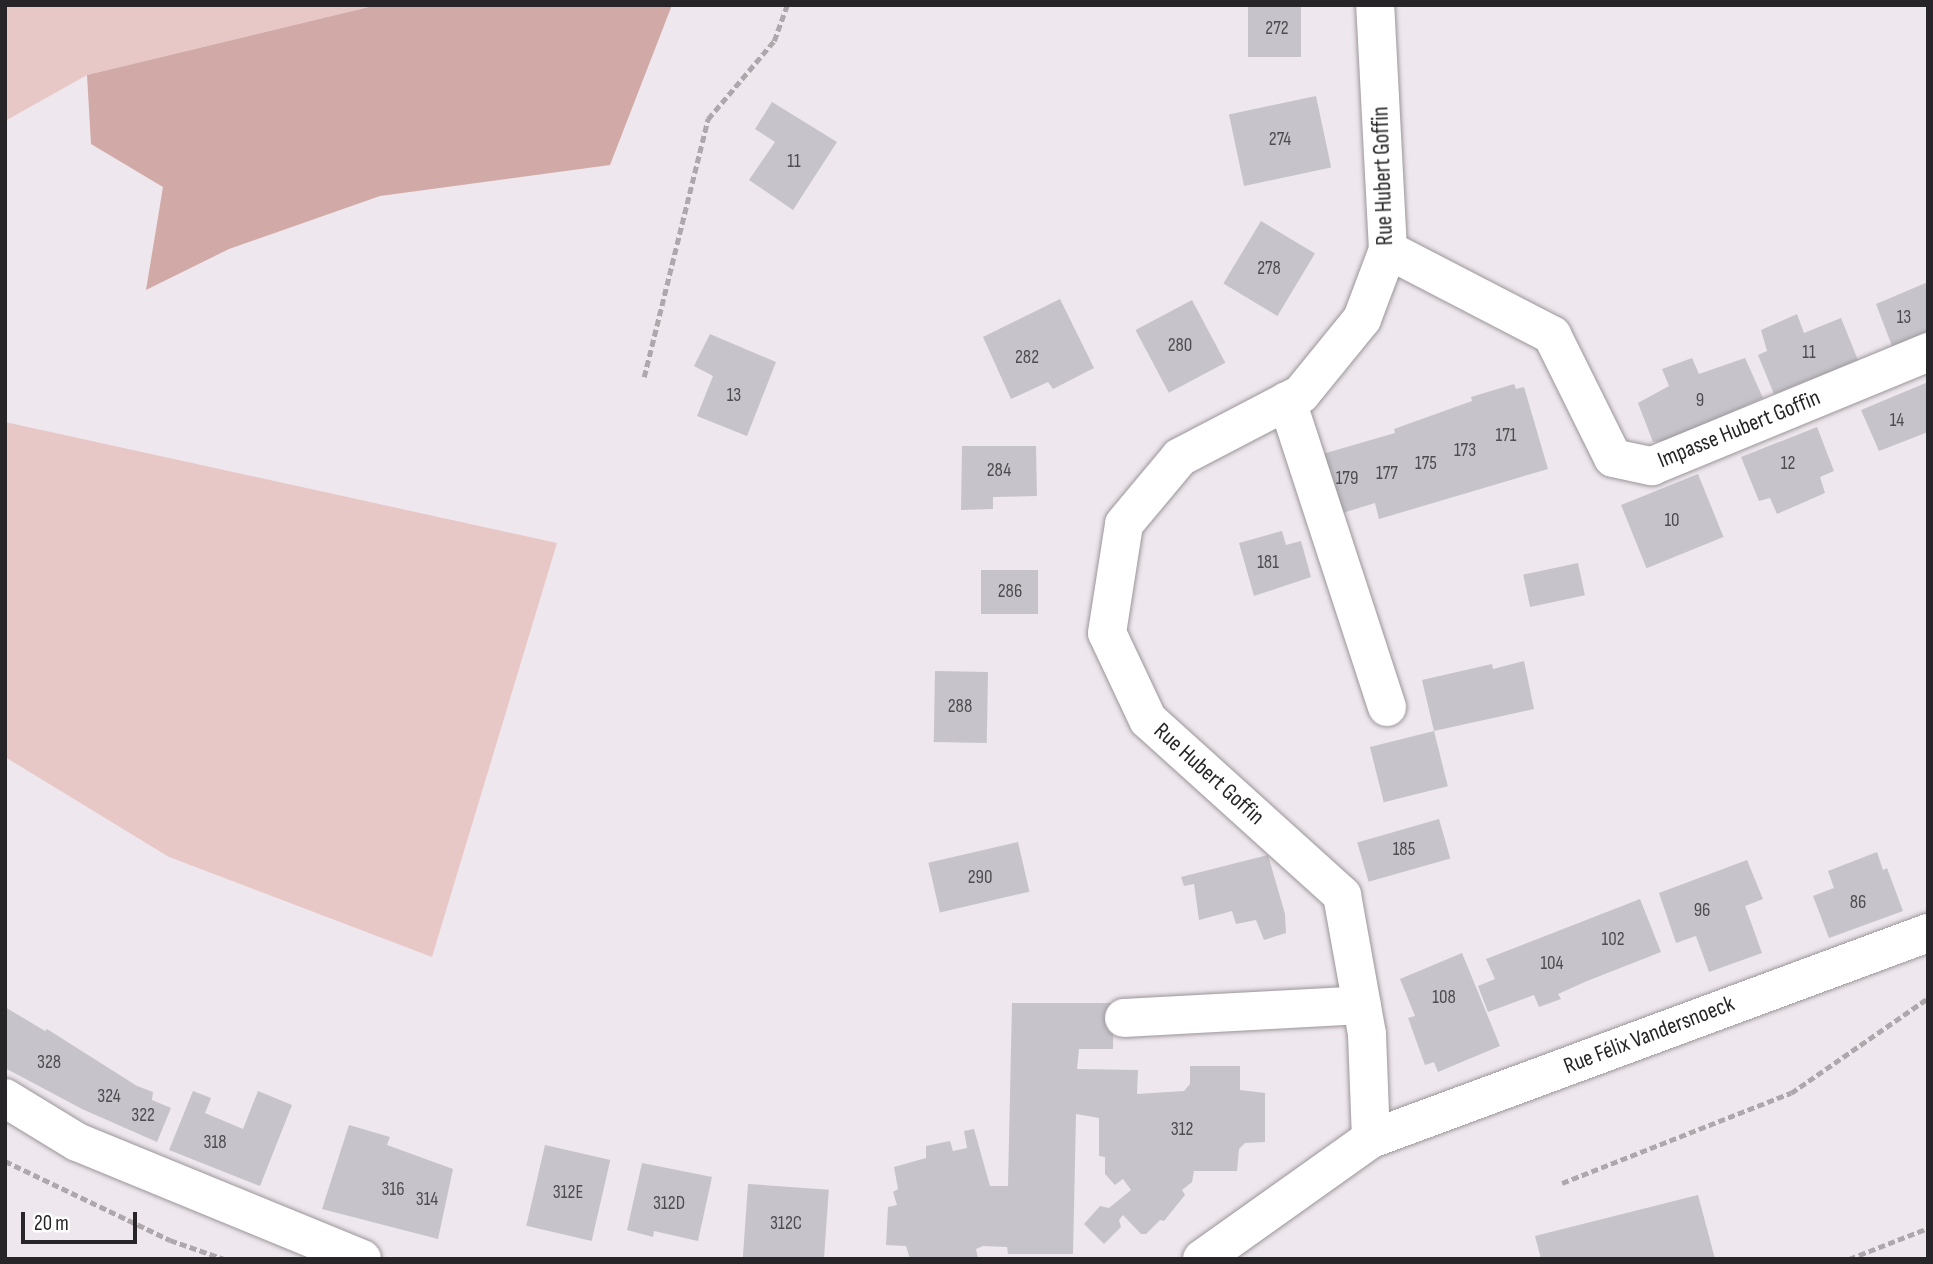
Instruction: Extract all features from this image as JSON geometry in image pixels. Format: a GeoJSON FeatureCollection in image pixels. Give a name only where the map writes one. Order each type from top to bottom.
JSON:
{"type":"FeatureCollection","features":[{"type":"Feature","properties":{"kind":"street","name":"Rue Hubert Goffin"},"geometry":{"type":"LineString","coordinates":[[1371,1139],[1367,1034],[1342,895],[1148,720],[1107,633],[1124,524],[1180,457],[1301,394],[1362,319],[1388,250],[1375,5]]}},
{"type":"Feature","properties":{"kind":"street","name":"Impasse Hubert Goffin"},"geometry":{"type":"LineString","coordinates":[[1388,250],[1552,335],[1613,458],[1652,466],[1928,352]]}},
{"type":"Feature","properties":{"kind":"street"},"geometry":{"type":"LineString","coordinates":[[1287,401],[1387,707]]}},
{"type":"Feature","properties":{"kind":"street","name":"Rue Félix Vandersnoeck"},"geometry":{"type":"LineString","coordinates":[[1371,1139],[1928,933]]}},
{"type":"Feature","properties":{"kind":"street"},"geometry":{"type":"LineString","coordinates":[[1124,1018],[1362,1005]]}},
{"type":"Feature","properties":{"kind":"street"},"geometry":{"type":"LineString","coordinates":[[5,1098],[78,1142],[362,1259]]}},
{"type":"Feature","properties":{"kind":"street"},"geometry":{"type":"LineString","coordinates":[[1202,1259],[1371,1139]]}},
{"type":"Feature","properties":{"kind":"path"},"geometry":{"type":"LineString","coordinates":[[644,377],[708,119],[774,41],[787,5]]}},
{"type":"Feature","properties":{"kind":"path"},"geometry":{"type":"LineString","coordinates":[[1562,1183],[1791,1093],[1928,998]]}},
{"type":"Feature","properties":{"kind":"path"},"geometry":{"type":"LineString","coordinates":[[5,1161],[170,1240],[224,1259]]}},
{"type":"Feature","properties":{"kind":"path"},"geometry":{"type":"LineString","coordinates":[[1849,1259],[1928,1228]]}},
{"type":"Feature","properties":{"kind":"shaded area"},"geometry":{"type":"Polygon","coordinates":[[[5,5],[377,5],[87,75],[5,121],[5,5]]]}},
{"type":"Feature","properties":{"kind":"shaded area"},"geometry":{"type":"Polygon","coordinates":[[[377,5],[672,5],[610,165],[380,196],[229,249],[146,290],[163,187],[91,144],[87,75],[377,5]]]}},
{"type":"Feature","properties":{"kind":"shaded area"},"geometry":{"type":"Polygon","coordinates":[[[5,422],[557,543],[432,957],[169,857],[5,757],[5,422]]]}},
{"type":"Feature","properties":{"kind":"building"},"geometry":{"type":"Polygon","coordinates":[[[1248,5],[1301,5],[1301,57],[1248,57],[1248,5]]]}},
{"type":"Feature","properties":{"kind":"building"},"geometry":{"type":"Polygon","coordinates":[[[1316,96],[1331,167],[1244,186],[1229,115],[1316,96]]]}},
{"type":"Feature","properties":{"kind":"building"},"geometry":{"type":"Polygon","coordinates":[[[772,102],[837,142],[793,210],[749,180],[775,142],[755,129],[772,102]]]}},
{"type":"Feature","properties":{"kind":"building"},"geometry":{"type":"Polygon","coordinates":[[[1261,221],[1315,253],[1277,316],[1223,284],[1261,221]]]}},
{"type":"Feature","properties":{"kind":"building"},"geometry":{"type":"Polygon","coordinates":[[[1928,282],[1928,331],[1892,346],[1876,304],[1928,282]]]}},
{"type":"Feature","properties":{"kind":"building"},"geometry":{"type":"Polygon","coordinates":[[[1060,299],[1094,368],[1053,389],[1048,382],[1011,399],[983,337],[1060,299]]]}},
{"type":"Feature","properties":{"kind":"building"},"geometry":{"type":"Polygon","coordinates":[[[1192,300],[1225,363],[1169,393],[1135,330],[1192,300]]]}},
{"type":"Feature","properties":{"kind":"building"},"geometry":{"type":"Polygon","coordinates":[[[1797,314],[1804,333],[1841,318],[1858,360],[1774,394],[1758,355],[1767,351],[1761,330],[1797,314]]]}},
{"type":"Feature","properties":{"kind":"building"},"geometry":{"type":"Polygon","coordinates":[[[710,334],[776,362],[747,436],[697,416],[713,376],[694,366],[710,334]]]}},
{"type":"Feature","properties":{"kind":"building"},"geometry":{"type":"Polygon","coordinates":[[[1692,358],[1699,374],[1745,358],[1763,398],[1669,440],[1653,442],[1638,403],[1669,386],[1662,369],[1692,358]]]}},
{"type":"Feature","properties":{"kind":"building"},"geometry":{"type":"Polygon","coordinates":[[[1928,382],[1928,432],[1879,451],[1861,410],[1928,382]]]}},
{"type":"Feature","properties":{"kind":"building"},"geometry":{"type":"Polygon","coordinates":[[[1514,384],[1516,389],[1524,387],[1548,469],[1379,519],[1375,503],[1336,515],[1319,455],[1395,433],[1394,429],[1472,401],[1471,397],[1514,384]]]}},
{"type":"Feature","properties":{"kind":"building"},"geometry":{"type":"Polygon","coordinates":[[[1817,427],[1834,471],[1820,477],[1825,493],[1777,514],[1770,498],[1759,501],[1741,457],[1817,427]]]}},
{"type":"Feature","properties":{"kind":"building"},"geometry":{"type":"Polygon","coordinates":[[[962,446],[1036,446],[1037,496],[993,497],[993,509],[961,510],[962,446]]]}},
{"type":"Feature","properties":{"kind":"building"},"geometry":{"type":"Polygon","coordinates":[[[1698,474],[1723,537],[1647,568],[1621,505],[1698,474]]]}},
{"type":"Feature","properties":{"kind":"building"},"geometry":{"type":"Polygon","coordinates":[[[1282,531],[1286,545],[1301,541],[1311,577],[1254,596],[1239,543],[1282,531]]]}},
{"type":"Feature","properties":{"kind":"building"},"geometry":{"type":"Polygon","coordinates":[[[1578,563],[1585,595],[1530,607],[1523,575],[1578,563]]]}},
{"type":"Feature","properties":{"kind":"building"},"geometry":{"type":"Polygon","coordinates":[[[981,570],[1038,570],[1038,614],[981,614],[981,570]]]}},
{"type":"Feature","properties":{"kind":"building"},"geometry":{"type":"Polygon","coordinates":[[[1524,661],[1534,709],[1434,731],[1422,680],[1492,664],[1493,669],[1524,661]]]}},
{"type":"Feature","properties":{"kind":"building"},"geometry":{"type":"Polygon","coordinates":[[[935,671],[988,672],[987,743],[934,742],[935,671]]]}},
{"type":"Feature","properties":{"kind":"building"},"geometry":{"type":"Polygon","coordinates":[[[1434,731],[1448,786],[1384,802],[1370,747],[1434,731]]]}},
{"type":"Feature","properties":{"kind":"building"},"geometry":{"type":"Polygon","coordinates":[[[1439,819],[1450,858],[1369,882],[1357,842],[1439,819]]]}},
{"type":"Feature","properties":{"kind":"building"},"geometry":{"type":"Polygon","coordinates":[[[1018,842],[1029,892],[940,912],[928,863],[1018,842]]]}},
{"type":"Feature","properties":{"kind":"building"},"geometry":{"type":"Polygon","coordinates":[[[1877,852],[1883,870],[1887,868],[1903,911],[1829,938],[1813,896],[1834,888],[1828,871],[1877,852]]]}},
{"type":"Feature","properties":{"kind":"building"},"geometry":{"type":"Polygon","coordinates":[[[1268,855],[1285,914],[1286,933],[1264,940],[1256,920],[1236,924],[1232,911],[1199,920],[1194,884],[1184,886],[1181,877],[1268,855]]]}},
{"type":"Feature","properties":{"kind":"building"},"geometry":{"type":"Polygon","coordinates":[[[1747,860],[1763,899],[1745,906],[1762,953],[1709,972],[1696,936],[1676,943],[1659,893],[1747,860]]]}},
{"type":"Feature","properties":{"kind":"building"},"geometry":{"type":"Polygon","coordinates":[[[1640,899],[1661,952],[1558,994],[1561,999],[1539,1007],[1534,995],[1488,1012],[1478,986],[1495,979],[1486,959],[1640,899]]]}},
{"type":"Feature","properties":{"kind":"building"},"geometry":{"type":"Polygon","coordinates":[[[1462,953],[1500,1046],[1438,1072],[1434,1062],[1425,1065],[1408,1018],[1415,1016],[1400,979],[1462,953]]]}},
{"type":"Feature","properties":{"kind":"building"},"geometry":{"type":"Polygon","coordinates":[[[1012,1003],[1114,1003],[1113,1049],[1079,1049],[1077,1069],[1138,1070],[1137,1094],[1184,1091],[1190,1084],[1190,1066],[1240,1066],[1240,1090],[1265,1093],[1265,1142],[1245,1143],[1239,1149],[1237,1171],[1194,1171],[1192,1182],[1182,1190],[1185,1195],[1164,1221],[1160,1220],[1146,1234],[1141,1234],[1123,1215],[1119,1220],[1121,1227],[1104,1244],[1084,1224],[1100,1206],[1109,1208],[1131,1190],[1123,1179],[1115,1185],[1105,1174],[1105,1157],[1099,1156],[1099,1118],[1076,1114],[1073,1254],[1008,1254],[1007,1247],[983,1246],[976,1249],[978,1259],[910,1259],[906,1246],[886,1245],[888,1207],[897,1205],[893,1192],[898,1189],[894,1167],[926,1158],[926,1146],[950,1141],[953,1151],[967,1148],[964,1131],[974,1129],[990,1186],[1008,1186],[1012,1003]]]}},
{"type":"Feature","properties":{"kind":"building"},"geometry":{"type":"Polygon","coordinates":[[[5,1007],[45,1031],[47,1029],[137,1086],[153,1092],[152,1100],[171,1108],[157,1142],[82,1109],[5,1068],[5,1007]]]}},
{"type":"Feature","properties":{"kind":"building"},"geometry":{"type":"Polygon","coordinates":[[[193,1091],[211,1098],[205,1113],[243,1129],[258,1091],[292,1105],[260,1186],[169,1150],[193,1091]]]}},
{"type":"Feature","properties":{"kind":"building"},"geometry":{"type":"Polygon","coordinates":[[[349,1125],[390,1137],[387,1145],[453,1169],[438,1239],[322,1209],[349,1125]]]}},
{"type":"Feature","properties":{"kind":"building"},"geometry":{"type":"Polygon","coordinates":[[[545,1145],[610,1160],[592,1241],[526,1226],[545,1145]]]}},
{"type":"Feature","properties":{"kind":"building"},"geometry":{"type":"Polygon","coordinates":[[[642,1163],[712,1177],[698,1241],[654,1231],[653,1237],[627,1230],[642,1163]]]}},
{"type":"Feature","properties":{"kind":"building"},"geometry":{"type":"Polygon","coordinates":[[[748,1184],[829,1190],[824,1259],[743,1258],[748,1184]]]}},
{"type":"Feature","properties":{"kind":"building"},"geometry":{"type":"Polygon","coordinates":[[[1698,1195],[1715,1259],[1541,1259],[1535,1236],[1698,1195]]]}}]}
